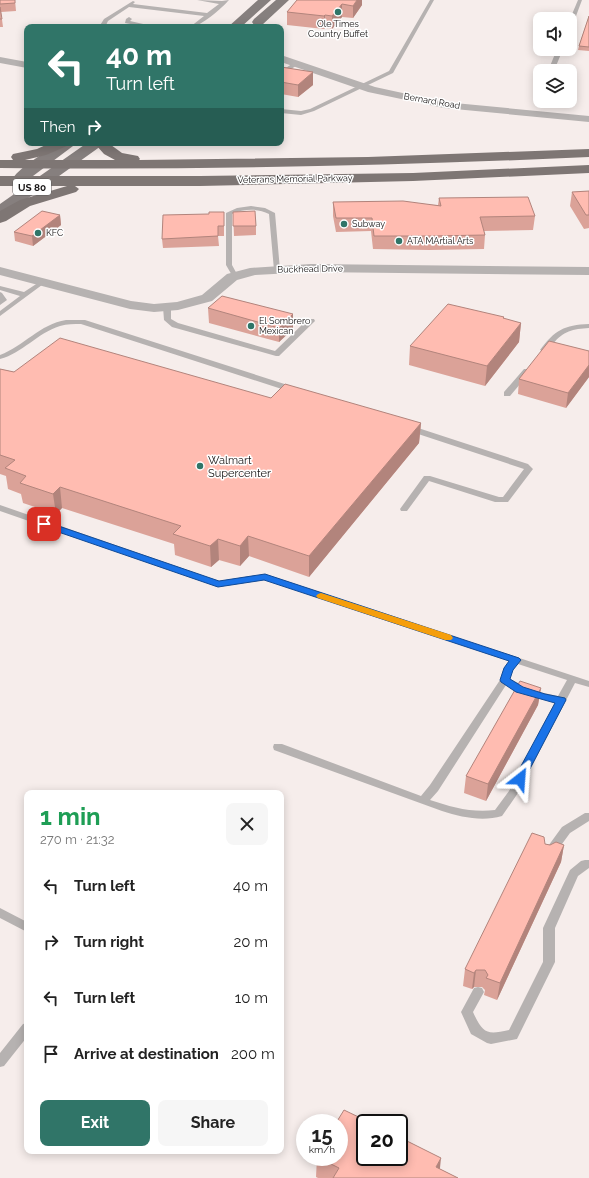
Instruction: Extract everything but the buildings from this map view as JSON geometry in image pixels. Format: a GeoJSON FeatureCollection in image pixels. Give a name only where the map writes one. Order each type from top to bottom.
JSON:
{"type":"FeatureCollection","features":[{"type":"Feature","properties":{"kind":"highway"},"geometry":{"type":"LineString","coordinates":[[0,160],[41,152],[55,146]]}},
{"type":"Feature","properties":{"kind":"highway"},"geometry":{"type":"LineString","coordinates":[[104,146],[108,151],[127,159],[232,159],[330,163]]}},
{"type":"Feature","properties":{"kind":"highway","name":"Veterans Memorial Parkway"},"geometry":{"type":"LineString","coordinates":[[0,164],[330,163],[589,153]]}},
{"type":"Feature","properties":{"kind":"highway","name":"Veterans Memorial Parkway"},"geometry":{"type":"LineString","coordinates":[[0,181],[118,182],[413,177],[589,169]]}},
{"type":"Feature","properties":{"kind":"highway"},"geometry":{"type":"LineString","coordinates":[[0,218],[25,204],[51,194],[79,187],[118,182]]}},
{"type":"Feature","properties":{"kind":"main road"},"geometry":{"type":"LineString","coordinates":[[238,24],[265,0]]}},
{"type":"Feature","properties":{"kind":"main road"},"geometry":{"type":"LineString","coordinates":[[256,24],[283,0]]}},
{"type":"Feature","properties":{"kind":"main road","name":"US 80"},"geometry":{"type":"LineString","coordinates":[[0,194],[37,165],[66,146]]}},
{"type":"Feature","properties":{"kind":"main road","name":"US 80"},"geometry":{"type":"LineString","coordinates":[[0,211],[92,146]]}},
{"type":"Feature","properties":{"kind":"street","name":"Bernard Road"},"geometry":{"type":"LineString","coordinates":[[284,59],[372,90],[444,105],[589,119]]}},
{"type":"Feature","properties":{"kind":"street"},"geometry":{"type":"LineString","coordinates":[[0,60],[24,64]]}},
{"type":"Feature","properties":{"kind":"street","name":"Buckhead Drive"},"geometry":{"type":"LineString","coordinates":[[0,263],[27,272],[44,281]]}},
{"type":"Feature","properties":{"kind":"street","name":"Buckhead Drive"},"geometry":{"type":"LineString","coordinates":[[0,272],[44,281],[130,306],[167,307],[178,306],[207,298],[232,277],[255,271],[315,268],[589,271]]}},
{"type":"Feature","properties":{"kind":"lane"},"geometry":{"type":"LineString","coordinates":[[104,24],[106,20],[135,0]]}},
{"type":"Feature","properties":{"kind":"lane"},"geometry":{"type":"LineString","coordinates":[[199,0],[225,1]]}},
{"type":"Feature","properties":{"kind":"lane"},"geometry":{"type":"LineString","coordinates":[[284,111],[301,113],[312,110],[391,72],[432,0]]}},
{"type":"Feature","properties":{"kind":"lane"},"geometry":{"type":"LineString","coordinates":[[575,12],[580,0]]}},
{"type":"Feature","properties":{"kind":"lane"},"geometry":{"type":"LineString","coordinates":[[197,24],[210,15],[225,1]]}},
{"type":"Feature","properties":{"kind":"lane"},"geometry":{"type":"LineString","coordinates":[[128,5],[210,15]]}},
{"type":"Feature","properties":{"kind":"lane"},"geometry":{"type":"LineString","coordinates":[[137,12],[144,7]]}},
{"type":"Feature","properties":{"kind":"lane"},"geometry":{"type":"LineString","coordinates":[[128,18],[141,24]]}},
{"type":"Feature","properties":{"kind":"lane"},"geometry":{"type":"LineString","coordinates":[[284,71],[297,63]]}},
{"type":"Feature","properties":{"kind":"lane"},"geometry":{"type":"LineString","coordinates":[[235,276],[229,265],[229,213],[237,209],[266,209],[272,213],[277,270]]}},
{"type":"Feature","properties":{"kind":"lane"},"geometry":{"type":"LineString","coordinates":[[0,314],[44,281]]}},
{"type":"Feature","properties":{"kind":"lane"},"geometry":{"type":"LineString","coordinates":[[0,303],[4,300],[1,293],[26,295]]}},
{"type":"Feature","properties":{"kind":"lane"},"geometry":{"type":"LineString","coordinates":[[167,307],[168,320],[176,325],[276,354],[311,321]]}},
{"type":"Feature","properties":{"kind":"lane"},"geometry":{"type":"LineString","coordinates":[[0,357],[11,354],[50,327],[69,322],[82,322],[300,392]]}},
{"type":"Feature","properties":{"kind":"lane"},"geometry":{"type":"LineString","coordinates":[[540,355],[559,332],[565,329],[589,326]]}},
{"type":"Feature","properties":{"kind":"lane"},"geometry":{"type":"LineString","coordinates":[[508,394],[530,366]]}},
{"type":"Feature","properties":{"kind":"lane"},"geometry":{"type":"LineString","coordinates":[[404,510],[427,478],[498,500],[505,500],[529,469],[525,466],[405,426]]}},
{"type":"Feature","properties":{"kind":"lane"},"geometry":{"type":"LineString","coordinates":[[0,508],[218,584],[265,577],[589,684]]}},
{"type":"Feature","properties":{"kind":"lane"},"geometry":{"type":"LineString","coordinates":[[423,801],[434,788],[505,680],[508,668],[516,660]]}},
{"type":"Feature","properties":{"kind":"lane"},"geometry":{"type":"LineString","coordinates":[[278,747],[458,813],[485,816],[498,813],[513,793],[572,679]]}},
{"type":"Feature","properties":{"kind":"lane"},"geometry":{"type":"LineString","coordinates":[[505,680],[520,690],[545,698],[561,700]]}},
{"type":"Feature","properties":{"kind":"lane"},"geometry":{"type":"LineString","coordinates":[[547,856],[566,830],[585,817],[589,817]]}},
{"type":"Feature","properties":{"kind":"lane"},"geometry":{"type":"LineString","coordinates":[[478,992],[467,1012],[475,1030],[490,1039],[513,1035],[549,962],[549,928],[574,873],[585,864],[589,864]]}},
{"type":"Feature","properties":{"kind":"lane"},"geometry":{"type":"LineString","coordinates":[[0,913],[24,925]]}},
{"type":"Feature","properties":{"kind":"lane"},"geometry":{"type":"LineString","coordinates":[[0,1062],[24,1032]]}},
{"type":"Feature","properties":{"kind":"slow traffic"},"geometry":{"type":"LineString","coordinates":[[321,596],[448,638]]}},
{"type":"Feature","properties":{"kind":"place","name":"Ole Times Country Buffet"},"geometry":{"type":"Point","coordinates":[338,12]}},
{"type":"Feature","properties":{"kind":"place","name":"Subway"},"geometry":{"type":"Point","coordinates":[344,224]}},
{"type":"Feature","properties":{"kind":"place","name":"KFC"},"geometry":{"type":"Point","coordinates":[38,233]}},
{"type":"Feature","properties":{"kind":"place","name":"ATA MArtial Arts"},"geometry":{"type":"Point","coordinates":[399,241]}},
{"type":"Feature","properties":{"kind":"place","name":"El Sombrero Mexican"},"geometry":{"type":"Point","coordinates":[251,326]}},
{"type":"Feature","properties":{"kind":"place","name":"Walmart Supercenter"},"geometry":{"type":"Point","coordinates":[200,466]}},
{"type":"Feature","properties":{"kind":"route"},"geometry":{"type":"LineString","coordinates":[[44,524],[218,584],[265,577],[516,660],[508,668],[505,680],[520,690],[545,698],[561,700],[520,779]]}}]}
